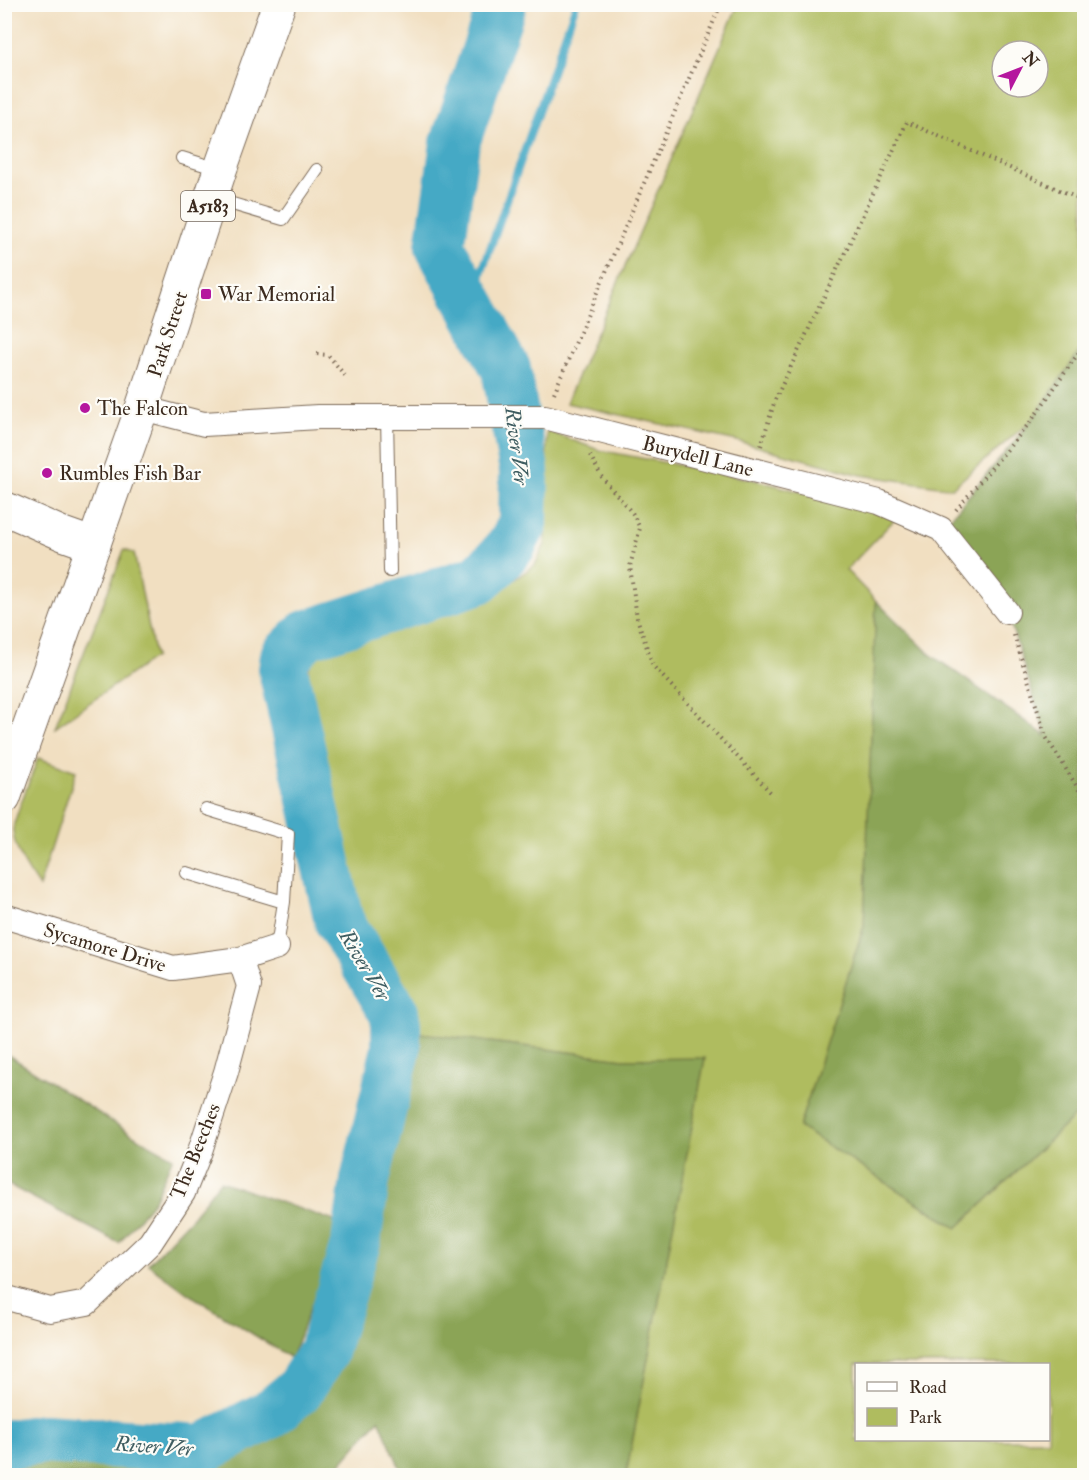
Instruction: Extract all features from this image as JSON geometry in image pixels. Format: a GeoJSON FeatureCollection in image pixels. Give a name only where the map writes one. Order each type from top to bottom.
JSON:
{"type":"FeatureCollection","features":[{"type":"Feature","properties":{"kind":"main road","name":"Park Street"},"geometry":{"type":"LineString","coordinates":[[4,798],[142,408],[215,184],[279,4]]}},
{"type":"Feature","properties":{"kind":"main road"},"geometry":{"type":"LineString","coordinates":[[4,508],[94,545]]}},
{"type":"Feature","properties":{"kind":"street","name":"Burydell Lane"},"geometry":{"type":"LineString","coordinates":[[142,408],[204,423],[318,417],[545,417],[879,502],[941,529],[1007,612]]}},
{"type":"Feature","properties":{"kind":"street","name":"Sycamore Drive"},"geometry":{"type":"LineString","coordinates":[[4,916],[173,968],[240,959],[278,947]]}},
{"type":"Feature","properties":{"kind":"street","name":"The Beeches"},"geometry":{"type":"LineString","coordinates":[[4,1297],[50,1310],[87,1303],[150,1242],[183,1192],[200,1151],[226,1072],[249,986],[240,959]]}},
{"type":"Feature","properties":{"kind":"lane"},"geometry":{"type":"LineString","coordinates":[[182,158],[215,184],[283,219],[317,170]]}},
{"type":"Feature","properties":{"kind":"lane"},"geometry":{"type":"LineString","coordinates":[[387,416],[390,571]]}},
{"type":"Feature","properties":{"kind":"lane"},"geometry":{"type":"LineString","coordinates":[[206,809],[288,834],[284,902],[278,947]]}},
{"type":"Feature","properties":{"kind":"lane"},"geometry":{"type":"LineString","coordinates":[[187,873],[284,902]]}},
{"type":"Feature","properties":{"kind":"path"},"geometry":{"type":"LineString","coordinates":[[545,417],[560,376],[721,4]]}},
{"type":"Feature","properties":{"kind":"path"},"geometry":{"type":"LineString","coordinates":[[754,470],[775,400],[907,122],[1084,201]]}},
{"type":"Feature","properties":{"kind":"path"},"geometry":{"type":"LineString","coordinates":[[941,529],[1032,420],[1084,345]]}},
{"type":"Feature","properties":{"kind":"path"},"geometry":{"type":"LineString","coordinates":[[317,354],[328,356],[347,378]]}},
{"type":"Feature","properties":{"kind":"path"},"geometry":{"type":"LineString","coordinates":[[581,426],[588,451],[601,476],[633,514],[640,528],[630,566],[637,618],[653,666],[773,795]]}},
{"type":"Feature","properties":{"kind":"path"},"geometry":{"type":"LineString","coordinates":[[1007,612],[1046,737],[1084,798]]}},
{"type":"Feature","properties":{"kind":"green space"},"geometry":{"type":"Polygon","coordinates":[[[738,5],[1084,5],[1084,345],[1032,420],[952,488],[861,475],[737,441],[566,403],[738,5]]]}},
{"type":"Feature","properties":{"kind":"green space"},"geometry":{"type":"Polygon","coordinates":[[[1084,345],[1084,1107],[957,1228],[799,1127],[864,926],[876,601],[930,654],[1046,736],[1007,612],[941,529],[1032,420],[1084,345]]]}},
{"type":"Feature","properties":{"kind":"green space"},"geometry":{"type":"Polygon","coordinates":[[[547,431],[599,450],[755,480],[897,517],[846,570],[876,601],[865,926],[799,1127],[957,1228],[1084,1107],[1084,1475],[626,1475],[704,1059],[623,1059],[412,1032],[404,1011],[362,937],[331,850],[304,690],[311,661],[330,640],[512,581],[535,565],[545,544],[547,431]]]}},
{"type":"Feature","properties":{"kind":"green space"},"geometry":{"type":"Polygon","coordinates":[[[124,550],[134,553],[155,657],[55,727],[124,550]]]}},
{"type":"Feature","properties":{"kind":"green space"},"geometry":{"type":"Polygon","coordinates":[[[38,758],[76,771],[39,887],[19,853],[13,830],[38,758]]]}},
{"type":"Feature","properties":{"kind":"green space"},"geometry":{"type":"Polygon","coordinates":[[[412,1032],[623,1059],[705,1058],[626,1475],[403,1475],[379,1419],[331,1475],[5,1475],[5,1466],[36,1455],[83,1452],[171,1458],[234,1453],[277,1432],[306,1406],[321,1383],[363,1282],[412,1032]]]}},
{"type":"Feature","properties":{"kind":"green space"},"geometry":{"type":"Polygon","coordinates":[[[5,1053],[133,1135],[173,1157],[154,1200],[119,1243],[5,1183],[5,1053]]]}},
{"type":"Feature","properties":{"kind":"green space"},"geometry":{"type":"Polygon","coordinates":[[[220,1181],[340,1223],[291,1358],[187,1293],[148,1264],[193,1216],[220,1181]]]}},
{"type":"Feature","properties":{"kind":"waterway","name":"River Ver"},"geometry":{"type":"LineString","coordinates":[[4,1445],[43,1439],[203,1449],[270,1414],[298,1391],[323,1352],[356,1242],[365,1180],[396,1049],[396,1024],[394,1012],[339,921],[283,670],[285,656],[306,635],[477,580],[511,546],[523,523],[524,470],[506,369],[440,247],[455,143],[502,4]]}},
{"type":"Feature","properties":{"kind":"waterway","name":"River Ver"},"geometry":{"type":"LineString","coordinates":[[506,369],[479,280],[576,4]]}},
{"type":"Feature","properties":{"kind":"place","name":"War Memorial"},"geometry":{"type":"Point","coordinates":[206,294]}},
{"type":"Feature","properties":{"kind":"place","name":"The Falcon"},"geometry":{"type":"Point","coordinates":[85,408]}},
{"type":"Feature","properties":{"kind":"place","name":"Rumbles Fish Bar"},"geometry":{"type":"Point","coordinates":[47,473]}}]}
